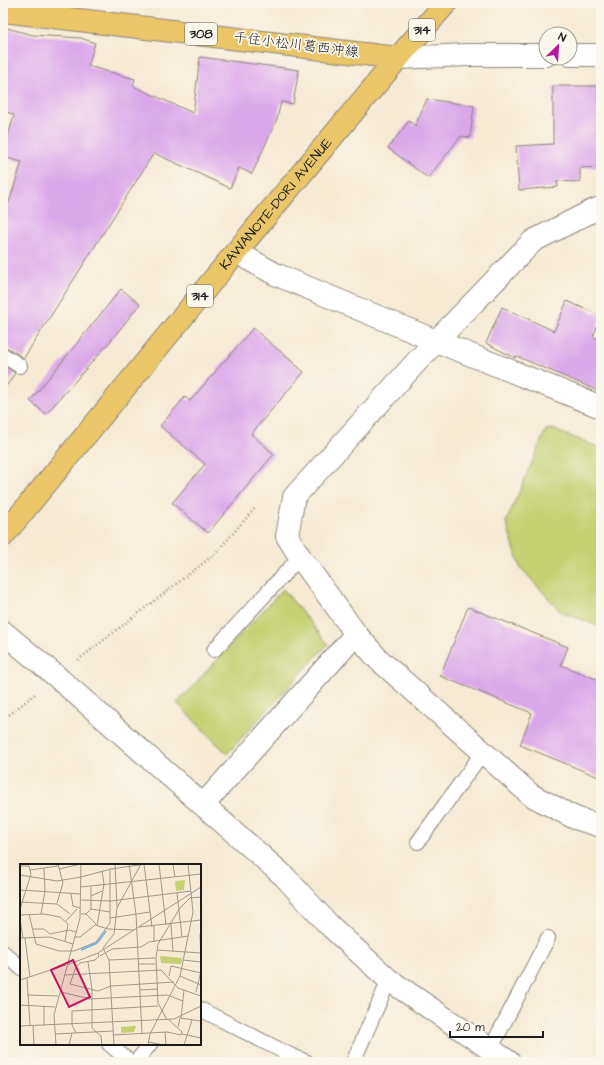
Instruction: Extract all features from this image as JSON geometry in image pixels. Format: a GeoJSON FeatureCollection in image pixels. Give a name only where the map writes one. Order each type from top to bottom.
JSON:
{"type":"FeatureCollection","features":[{"type":"Feature","properties":{"kind":"main road","name":"314"},"geometry":{"type":"LineString","coordinates":[[398,58],[446,3]]}},
{"type":"Feature","properties":{"kind":"main road","name":"千住小松川葛西沖線"},"geometry":{"type":"LineString","coordinates":[[3,11],[27,9],[398,58]]}},
{"type":"Feature","properties":{"kind":"main road","name":"KAWANOTE-DORI AVENUE"},"geometry":{"type":"LineString","coordinates":[[3,536],[236,252],[398,58]]}},
{"type":"Feature","properties":{"kind":"street"},"geometry":{"type":"LineString","coordinates":[[398,58],[467,55],[538,55]]}},
{"type":"Feature","properties":{"kind":"street"},"geometry":{"type":"LineString","coordinates":[[578,55],[601,55]]}},
{"type":"Feature","properties":{"kind":"street"},"geometry":{"type":"LineString","coordinates":[[601,208],[592,211],[533,241],[436,341],[294,497],[287,536],[300,557],[356,634],[378,659],[531,795],[575,818],[601,826]]}},
{"type":"Feature","properties":{"kind":"street"},"geometry":{"type":"LineString","coordinates":[[236,252],[275,274],[436,341],[601,407]]}},
{"type":"Feature","properties":{"kind":"street"},"geometry":{"type":"LineString","coordinates":[[3,632],[56,676],[284,876],[329,925],[389,980],[509,1062]]}},
{"type":"Feature","properties":{"kind":"street"},"geometry":{"type":"LineString","coordinates":[[202,805],[356,634]]}},
{"type":"Feature","properties":{"kind":"lane"},"geometry":{"type":"LineString","coordinates":[[3,355],[20,366]]}},
{"type":"Feature","properties":{"kind":"lane"},"geometry":{"type":"LineString","coordinates":[[214,650],[300,557]]}},
{"type":"Feature","properties":{"kind":"lane"},"geometry":{"type":"LineString","coordinates":[[418,842],[484,752]]}},
{"type":"Feature","properties":{"kind":"lane"},"geometry":{"type":"LineString","coordinates":[[490,1050],[548,938]]}},
{"type":"Feature","properties":{"kind":"lane"},"geometry":{"type":"LineString","coordinates":[[3,952],[20,967]]}},
{"type":"Feature","properties":{"kind":"lane"},"geometry":{"type":"LineString","coordinates":[[353,1062],[389,980]]}},
{"type":"Feature","properties":{"kind":"lane"},"geometry":{"type":"LineString","coordinates":[[201,1010],[290,1055],[307,1062]]}},
{"type":"Feature","properties":{"kind":"lane"},"geometry":{"type":"LineString","coordinates":[[110,1045],[130,1062]]}},
{"type":"Feature","properties":{"kind":"lane"},"geometry":{"type":"LineString","coordinates":[[136,1062],[149,1045]]}},
{"type":"Feature","properties":{"kind":"path"},"geometry":{"type":"LineString","coordinates":[[3,720],[56,676],[214,554],[256,507]]}},
{"type":"Feature","properties":{"kind":"green space"},"geometry":{"type":"Polygon","coordinates":[[[552,429],[601,448],[601,627],[561,612],[520,567],[506,522],[546,430],[552,429]]]}},
{"type":"Feature","properties":{"kind":"green space"},"geometry":{"type":"Polygon","coordinates":[[[283,589],[328,644],[227,754],[177,703],[283,589]]]}},
{"type":"Feature","properties":{"kind":"building"},"geometry":{"type":"Polygon","coordinates":[[[3,27],[33,35],[81,38],[95,43],[88,66],[135,79],[133,86],[193,113],[200,57],[299,70],[293,104],[281,102],[277,119],[252,174],[239,168],[230,188],[154,153],[24,358],[8,348],[3,347],[3,221],[22,162],[3,157],[14,115],[3,110],[3,27]]]}},
{"type":"Feature","properties":{"kind":"building"},"geometry":{"type":"Polygon","coordinates":[[[553,86],[599,86],[601,167],[580,168],[580,182],[557,181],[558,187],[519,190],[516,146],[553,144],[553,86]]]}},
{"type":"Feature","properties":{"kind":"building"},"geometry":{"type":"Polygon","coordinates":[[[427,99],[474,106],[470,138],[461,136],[428,178],[388,148],[409,121],[415,126],[427,99]]]}},
{"type":"Feature","properties":{"kind":"building"},"geometry":{"type":"Polygon","coordinates":[[[121,289],[140,304],[108,344],[46,414],[30,401],[121,289]]]}},
{"type":"Feature","properties":{"kind":"building"},"geometry":{"type":"Polygon","coordinates":[[[567,301],[601,316],[593,337],[601,340],[601,392],[516,356],[515,358],[486,343],[502,307],[554,331],[567,301]]]}},
{"type":"Feature","properties":{"kind":"building"},"geometry":{"type":"Polygon","coordinates":[[[253,328],[304,372],[251,434],[274,454],[208,533],[172,503],[205,464],[160,426],[185,397],[190,401],[253,328]]]}},
{"type":"Feature","properties":{"kind":"building"},"geometry":{"type":"Polygon","coordinates":[[[3,365],[15,373],[3,391],[3,365]]]}},
{"type":"Feature","properties":{"kind":"building"},"geometry":{"type":"Polygon","coordinates":[[[468,607],[568,647],[561,665],[601,681],[601,778],[520,745],[532,713],[440,676],[468,607]]]}}]}
